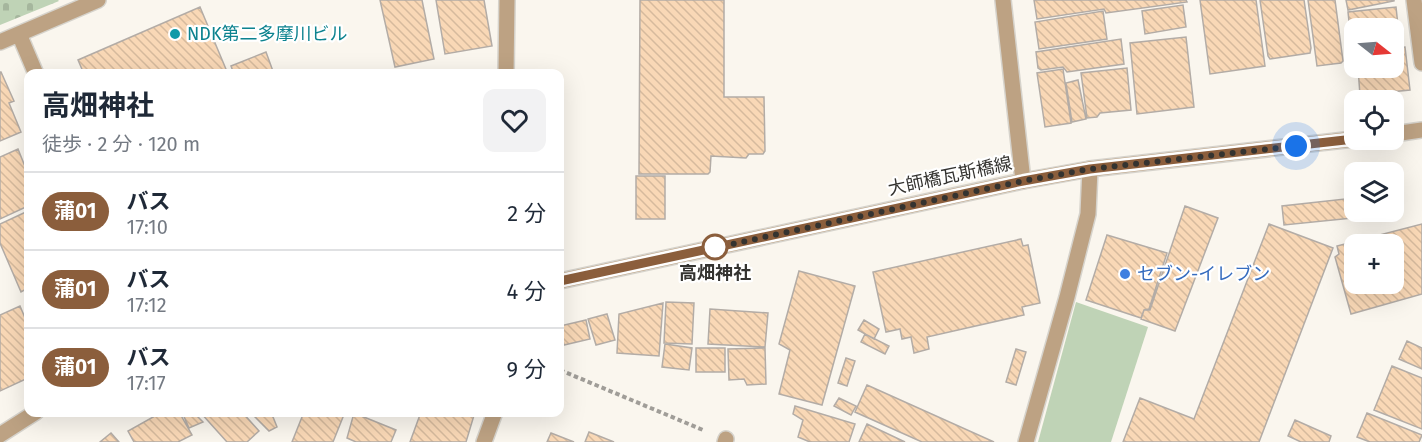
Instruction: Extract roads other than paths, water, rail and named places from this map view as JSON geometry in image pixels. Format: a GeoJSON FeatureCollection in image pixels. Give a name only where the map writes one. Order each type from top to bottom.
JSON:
{"type":"FeatureCollection","features":[{"type":"Feature","properties":{"kind":"street"},"geometry":{"type":"LineString","coordinates":[[0,42],[81,3],[98,0]]}},
{"type":"Feature","properties":{"kind":"street"},"geometry":{"type":"LineString","coordinates":[[506,69],[507,0]]}},
{"type":"Feature","properties":{"kind":"street"},"geometry":{"type":"LineString","coordinates":[[1003,0],[1023,181]]}},
{"type":"Feature","properties":{"kind":"street"},"geometry":{"type":"LineString","coordinates":[[1414,0],[1422,63]]}},
{"type":"Feature","properties":{"kind":"street"},"geometry":{"type":"LineString","coordinates":[[19,34],[34,69]]}},
{"type":"Feature","properties":{"kind":"street"},"geometry":{"type":"LineString","coordinates":[[1404,133],[1422,130]]}},
{"type":"Feature","properties":{"kind":"street","name":"大師橋瓦斯橋線"},"geometry":{"type":"LineString","coordinates":[[564,280],[1023,181],[1090,169],[1344,140]]}},
{"type":"Feature","properties":{"kind":"street"},"geometry":{"type":"LineString","coordinates":[[1026,442],[1088,214],[1090,169]]}},
{"type":"Feature","properties":{"kind":"street"},"geometry":{"type":"LineString","coordinates":[[0,435],[28,417]]}},
{"type":"Feature","properties":{"kind":"street"},"geometry":{"type":"LineString","coordinates":[[484,442],[493,417]]}},
{"type":"Feature","properties":{"kind":"place","name":"NDK第二多摩川ビル"},"geometry":{"type":"Point","coordinates":[175,34]}},
{"type":"Feature","properties":{"kind":"place","name":"高畑神社"},"geometry":{"type":"Point","coordinates":[715,247]}},
{"type":"Feature","properties":{"kind":"place","name":"セブン-イレブン"},"geometry":{"type":"Point","coordinates":[1125,274]}}]}
